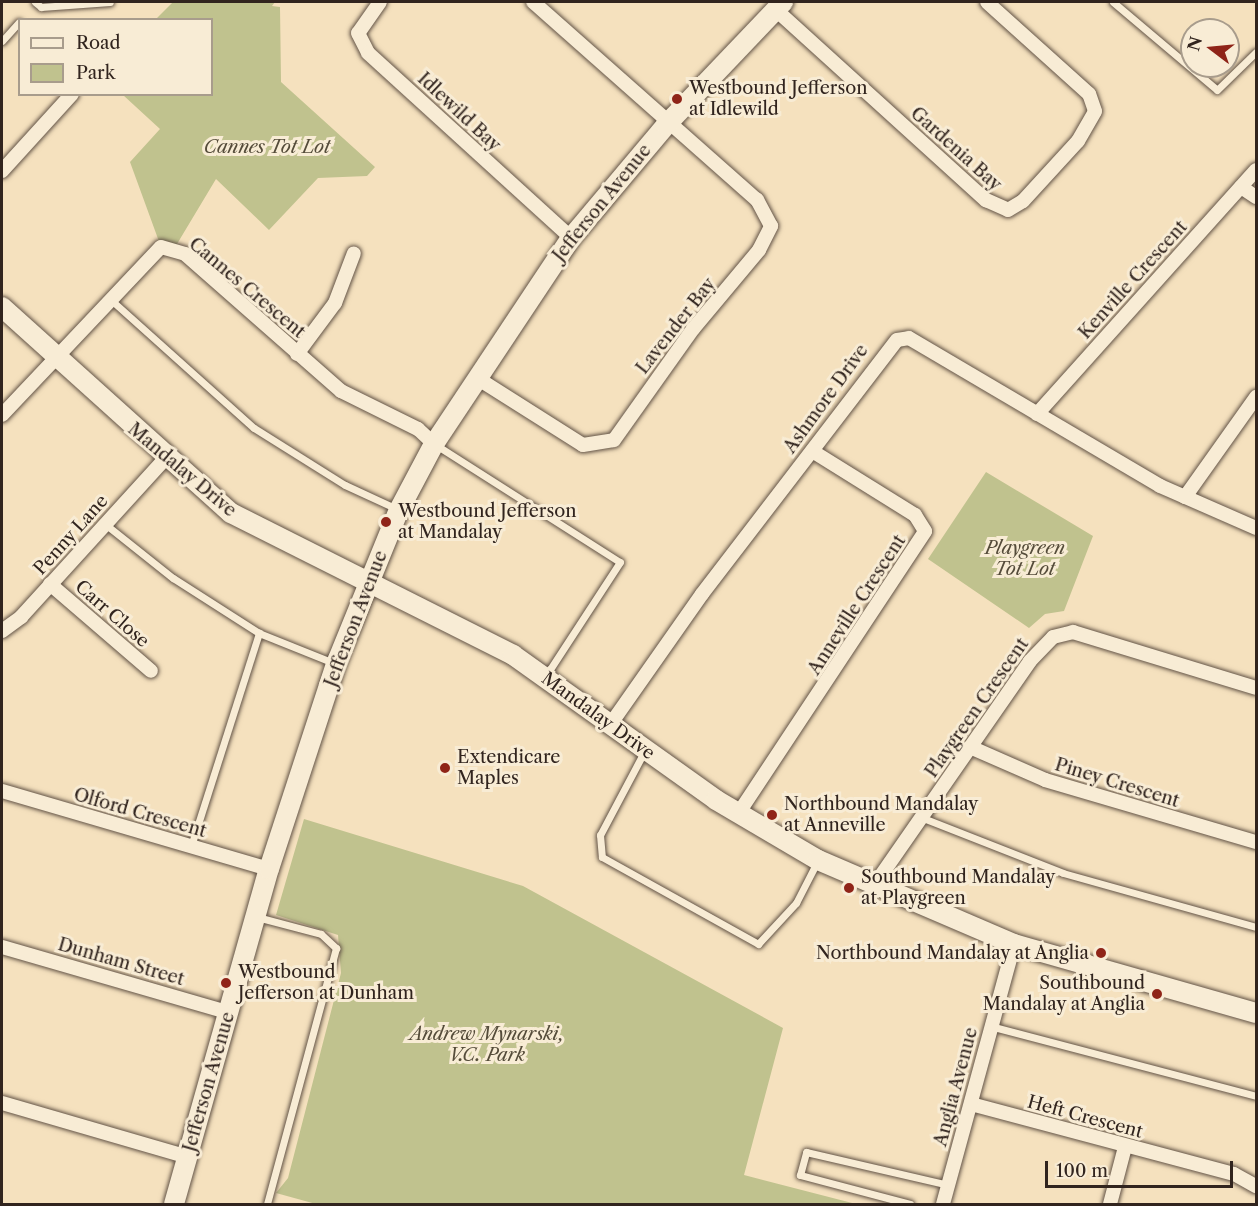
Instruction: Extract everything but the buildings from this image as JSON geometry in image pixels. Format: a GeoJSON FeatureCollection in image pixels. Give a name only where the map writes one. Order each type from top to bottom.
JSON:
{"type":"FeatureCollection","features":[{"type":"Feature","properties":{"kind":"street","name":"Idlewild Bay"},"geometry":{"type":"LineString","coordinates":[[380,2],[358,33],[368,53],[571,238]]}},
{"type":"Feature","properties":{"kind":"street"},"geometry":{"type":"LineString","coordinates":[[533,2],[666,125]]}},
{"type":"Feature","properties":{"kind":"street","name":"Gardenia Bay"},"geometry":{"type":"LineString","coordinates":[[779,5],[986,200],[1008,210],[1023,201],[1078,141],[1095,111],[1089,94],[987,2]]}},
{"type":"Feature","properties":{"kind":"street","name":"Jefferson Avenue"},"geometry":{"type":"LineString","coordinates":[[174,1204],[269,869],[336,664],[399,510],[434,444],[571,238],[666,125],[779,5]]}},
{"type":"Feature","properties":{"kind":"street"},"geometry":{"type":"LineString","coordinates":[[2,171],[66,98]]}},
{"type":"Feature","properties":{"kind":"street","name":"Lavender Bay"},"geometry":{"type":"LineString","coordinates":[[477,378],[583,444],[614,440],[693,329],[759,250],[769,235],[769,214],[666,125]]}},
{"type":"Feature","properties":{"kind":"street","name":"Kenville Crescent"},"geometry":{"type":"LineString","coordinates":[[1036,414],[1257,170]]}},
{"type":"Feature","properties":{"kind":"street"},"geometry":{"type":"LineString","coordinates":[[1241,187],[1257,197]]}},
{"type":"Feature","properties":{"kind":"street","name":"Cannes Crescent"},"geometry":{"type":"LineString","coordinates":[[56,356],[153,252],[174,249],[341,391],[418,429],[434,444]]}},
{"type":"Feature","properties":{"kind":"street"},"geometry":{"type":"LineString","coordinates":[[297,354],[334,303],[354,253]]}},
{"type":"Feature","properties":{"kind":"street","name":"Mandalay Drive"},"geometry":{"type":"LineString","coordinates":[[2,308],[165,459],[269,537],[464,627],[545,677],[645,751],[738,814],[818,860],[873,887],[1014,944],[1257,1013]]}},
{"type":"Feature","properties":{"kind":"street","name":"Ashmore Drive"},"geometry":{"type":"LineString","coordinates":[[610,725],[884,350],[897,340],[909,338],[1036,414],[1185,497],[1257,528]]}},
{"type":"Feature","properties":{"kind":"street"},"geometry":{"type":"LineString","coordinates":[[2,415],[56,356]]}},
{"type":"Feature","properties":{"kind":"street"},"geometry":{"type":"LineString","coordinates":[[1185,497],[1257,397]]}},
{"type":"Feature","properties":{"kind":"street","name":"Anneville Crescent"},"geometry":{"type":"LineString","coordinates":[[738,814],[925,531],[915,515],[812,451]]}},
{"type":"Feature","properties":{"kind":"street","name":"Penny Lane"},"geometry":{"type":"LineString","coordinates":[[2,630],[50,584],[165,459]]}},
{"type":"Feature","properties":{"kind":"street","name":"Carr Close"},"geometry":{"type":"LineString","coordinates":[[50,584],[151,671]]}},
{"type":"Feature","properties":{"kind":"street","name":"Playgreen Crescent"},"geometry":{"type":"LineString","coordinates":[[873,887],[1042,646],[1073,632],[1257,688]]}},
{"type":"Feature","properties":{"kind":"street","name":"Piney Crescent"},"geometry":{"type":"LineString","coordinates":[[970,747],[1045,780],[1257,842]]}},
{"type":"Feature","properties":{"kind":"street","name":"Olford Crescent"},"geometry":{"type":"LineString","coordinates":[[2,791],[269,869]]}},
{"type":"Feature","properties":{"kind":"street","name":"Anglia Avenue"},"geometry":{"type":"LineString","coordinates":[[943,1204],[1014,944]]}},
{"type":"Feature","properties":{"kind":"street","name":"Dunham Street"},"geometry":{"type":"LineString","coordinates":[[2,947],[230,1012]]}},
{"type":"Feature","properties":{"kind":"street"},"geometry":{"type":"LineString","coordinates":[[2,1103],[188,1157]]}},
{"type":"Feature","properties":{"kind":"street","name":"Heft Crescent"},"geometry":{"type":"LineString","coordinates":[[971,1104],[1125,1148],[1234,1174],[1257,1186]]}},
{"type":"Feature","properties":{"kind":"street"},"geometry":{"type":"LineString","coordinates":[[1110,1204],[1125,1148]]}},
{"type":"Feature","properties":{"kind":"lane"},"geometry":{"type":"LineString","coordinates":[[35,2],[41,7],[110,2]]}},
{"type":"Feature","properties":{"kind":"lane"},"geometry":{"type":"LineString","coordinates":[[1113,2],[1217,90],[1257,52]]}},
{"type":"Feature","properties":{"kind":"lane"},"geometry":{"type":"LineString","coordinates":[[2,41],[18,23]]}},
{"type":"Feature","properties":{"kind":"lane"},"geometry":{"type":"LineString","coordinates":[[110,299],[254,428],[345,486],[399,510]]}},
{"type":"Feature","properties":{"kind":"lane"},"geometry":{"type":"LineString","coordinates":[[434,444],[620,562],[545,677]]}},
{"type":"Feature","properties":{"kind":"lane"},"geometry":{"type":"LineString","coordinates":[[105,524],[173,578],[259,633],[336,664]]}},
{"type":"Feature","properties":{"kind":"lane"},"geometry":{"type":"LineString","coordinates":[[191,846],[259,633]]}},
{"type":"Feature","properties":{"kind":"lane"},"geometry":{"type":"LineString","coordinates":[[645,751],[600,835],[602,857],[758,944],[796,903],[818,860]]}},
{"type":"Feature","properties":{"kind":"lane"},"geometry":{"type":"LineString","coordinates":[[923,818],[1063,873],[1257,927]]}},
{"type":"Feature","properties":{"kind":"lane"},"geometry":{"type":"LineString","coordinates":[[256,917],[321,934],[336,948],[267,1204]]}},
{"type":"Feature","properties":{"kind":"lane"},"geometry":{"type":"LineString","coordinates":[[990,1026],[1257,1096]]}},
{"type":"Feature","properties":{"kind":"lane"},"geometry":{"type":"LineString","coordinates":[[910,1204],[800,1175],[806,1152],[948,1185]]}},
{"type":"Feature","properties":{"kind":"green space","name":"Cannes Tot Lot"},"geometry":{"type":"Polygon","coordinates":[[[173,2],[275,2],[272,6],[280,7],[281,82],[375,167],[367,176],[318,178],[269,230],[216,179],[174,249],[161,247],[130,162],[160,129],[124,96],[213,96],[213,18],[157,18],[173,2]]]}},
{"type":"Feature","properties":{"kind":"green space","name":"Playgreen Tot Lot"},"geometry":{"type":"Polygon","coordinates":[[[986,472],[1093,536],[1064,611],[1045,614],[1029,628],[928,559],[986,472]]]}},
{"type":"Feature","properties":{"kind":"green space","name":"Andrew Mynarski, V.C. Park"},"geometry":{"type":"Polygon","coordinates":[[[304,819],[523,886],[783,1028],[744,1175],[856,1204],[316,1204],[276,1193],[288,1178],[341,973],[338,935],[276,915],[304,819]]]}},
{"type":"Feature","properties":{"kind":"place","name":"Westbound Jefferson at Idlewild"},"geometry":{"type":"Point","coordinates":[677,99]}},
{"type":"Feature","properties":{"kind":"place","name":"Westbound Jefferson at Mandalay"},"geometry":{"type":"Point","coordinates":[386,522]}},
{"type":"Feature","properties":{"kind":"place","name":"Extendicare Maples"},"geometry":{"type":"Point","coordinates":[445,768]}},
{"type":"Feature","properties":{"kind":"place","name":"Northbound Mandalay at Anneville"},"geometry":{"type":"Point","coordinates":[772,815]}},
{"type":"Feature","properties":{"kind":"place","name":"Southbound Mandalay at Playgreen"},"geometry":{"type":"Point","coordinates":[849,888]}},
{"type":"Feature","properties":{"kind":"place","name":"Northbound Mandalay at Anglia"},"geometry":{"type":"Point","coordinates":[1101,953]}},
{"type":"Feature","properties":{"kind":"place","name":"Westbound Jefferson at Dunham"},"geometry":{"type":"Point","coordinates":[226,983]}},
{"type":"Feature","properties":{"kind":"place","name":"Southbound Mandalay at Anglia"},"geometry":{"type":"Point","coordinates":[1157,994]}}]}
